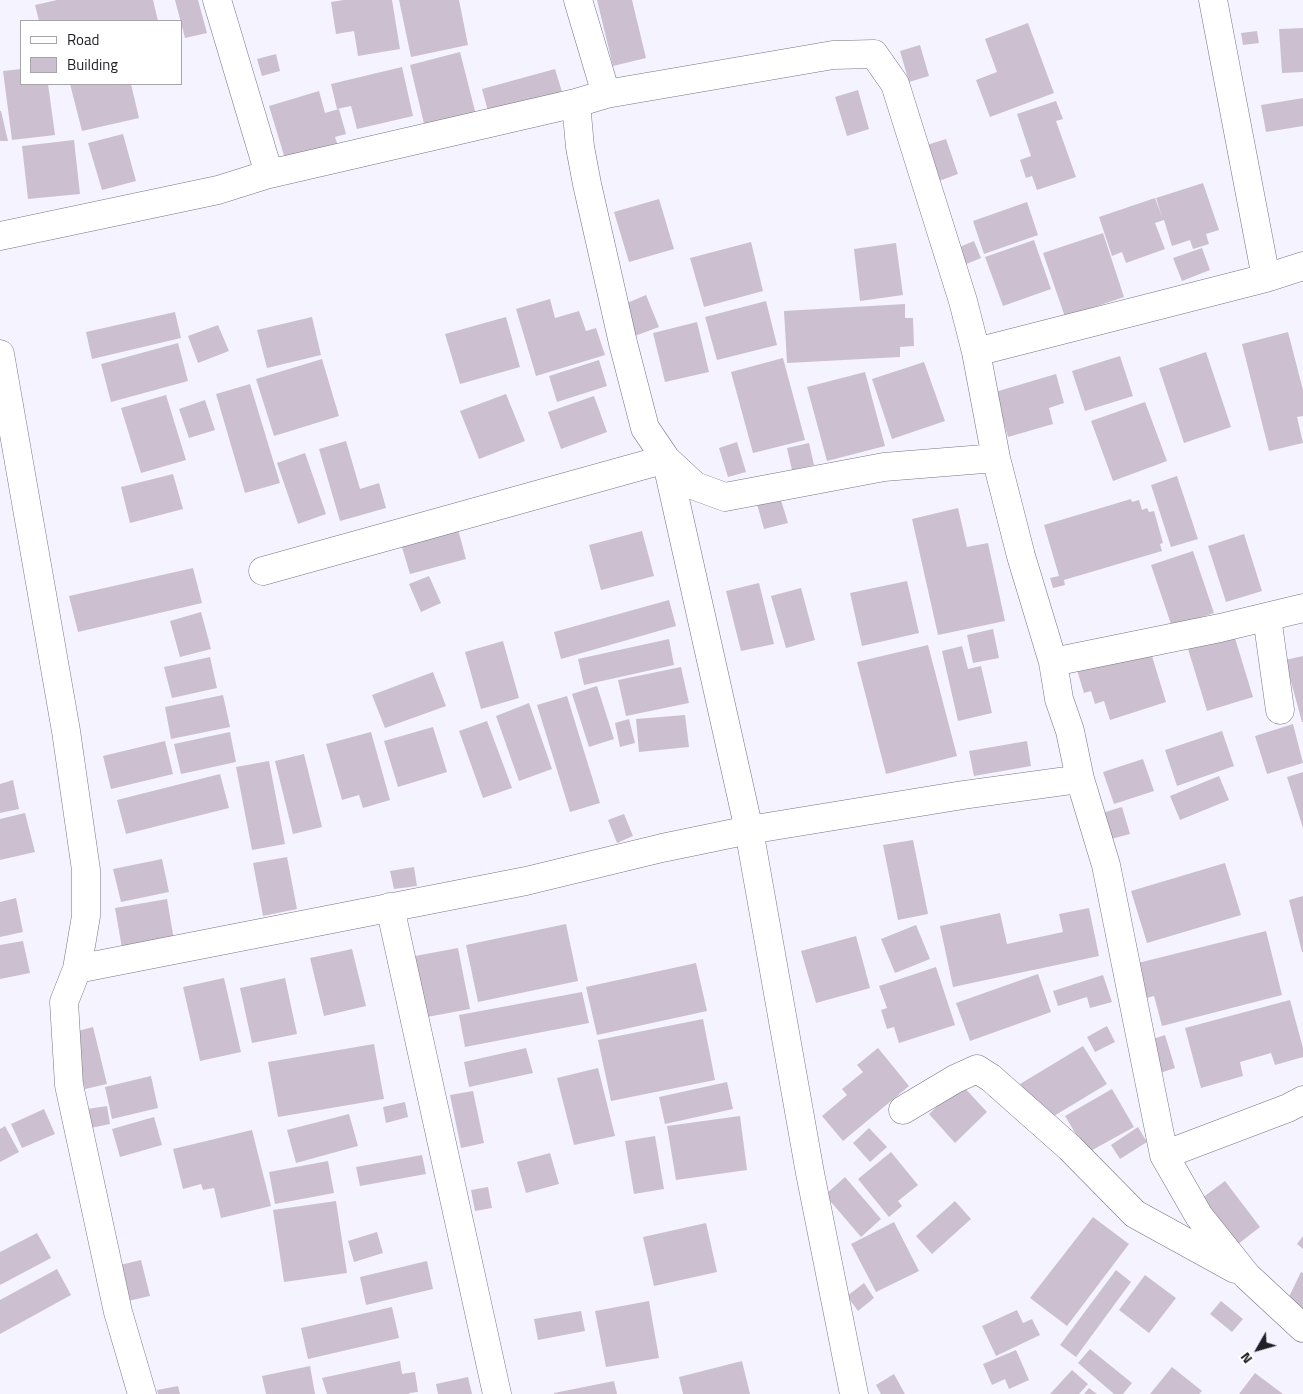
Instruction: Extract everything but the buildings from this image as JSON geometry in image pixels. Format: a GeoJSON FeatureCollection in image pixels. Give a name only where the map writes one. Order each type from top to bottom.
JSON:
{"type":"FeatureCollection","features":[{"type":"Feature","properties":{"kind":"street"},"geometry":{"type":"LineString","coordinates":[[218,0],[268,174]]}},
{"type":"Feature","properties":{"kind":"street"},"geometry":{"type":"LineString","coordinates":[[578,0],[606,94]]}},
{"type":"Feature","properties":{"kind":"street"},"geometry":{"type":"LineString","coordinates":[[1213,0],[1266,278]]}},
{"type":"Feature","properties":{"kind":"street"},"geometry":{"type":"LineString","coordinates":[[0,236],[218,190],[268,174],[576,103],[606,94],[833,55],[874,54],[895,84],[963,301],[976,352],[996,458],[1021,556],[1053,662],[1059,698],[1070,731],[1080,779],[1106,864],[1164,1155],[1199,1216],[1247,1276],[1303,1328]]}},
{"type":"Feature","properties":{"kind":"street"},"geometry":{"type":"LineString","coordinates":[[576,103],[580,147],[587,184],[626,358],[645,428],[666,459],[695,486],[725,497],[884,467],[996,458]]}},
{"type":"Feature","properties":{"kind":"street"},"geometry":{"type":"LineString","coordinates":[[976,352],[1266,278],[1303,266]]}},
{"type":"Feature","properties":{"kind":"street"},"geometry":{"type":"LineString","coordinates":[[0,354],[66,731],[86,870],[86,916],[77,969],[64,1002],[69,1085],[118,1312],[142,1394]]}},
{"type":"Feature","properties":{"kind":"street"},"geometry":{"type":"LineString","coordinates":[[263,570],[666,459]]}},
{"type":"Feature","properties":{"kind":"street"},"geometry":{"type":"LineString","coordinates":[[666,459],[749,830],[810,1173],[854,1394]]}},
{"type":"Feature","properties":{"kind":"street"},"geometry":{"type":"LineString","coordinates":[[1053,662],[1303,608]]}},
{"type":"Feature","properties":{"kind":"street"},"geometry":{"type":"LineString","coordinates":[[1267,617],[1280,710]]}},
{"type":"Feature","properties":{"kind":"street"},"geometry":{"type":"LineString","coordinates":[[77,969],[526,881],[662,848],[749,830],[964,795],[1080,779]]}},
{"type":"Feature","properties":{"kind":"street"},"geometry":{"type":"LineString","coordinates":[[390,907],[497,1394]]}},
{"type":"Feature","properties":{"kind":"street"},"geometry":{"type":"LineString","coordinates":[[903,1110],[954,1079],[977,1070],[992,1078],[1070,1148],[1135,1214],[1247,1276]]}},
{"type":"Feature","properties":{"kind":"street"},"geometry":{"type":"LineString","coordinates":[[1164,1155],[1288,1108],[1303,1100]]}}]}
